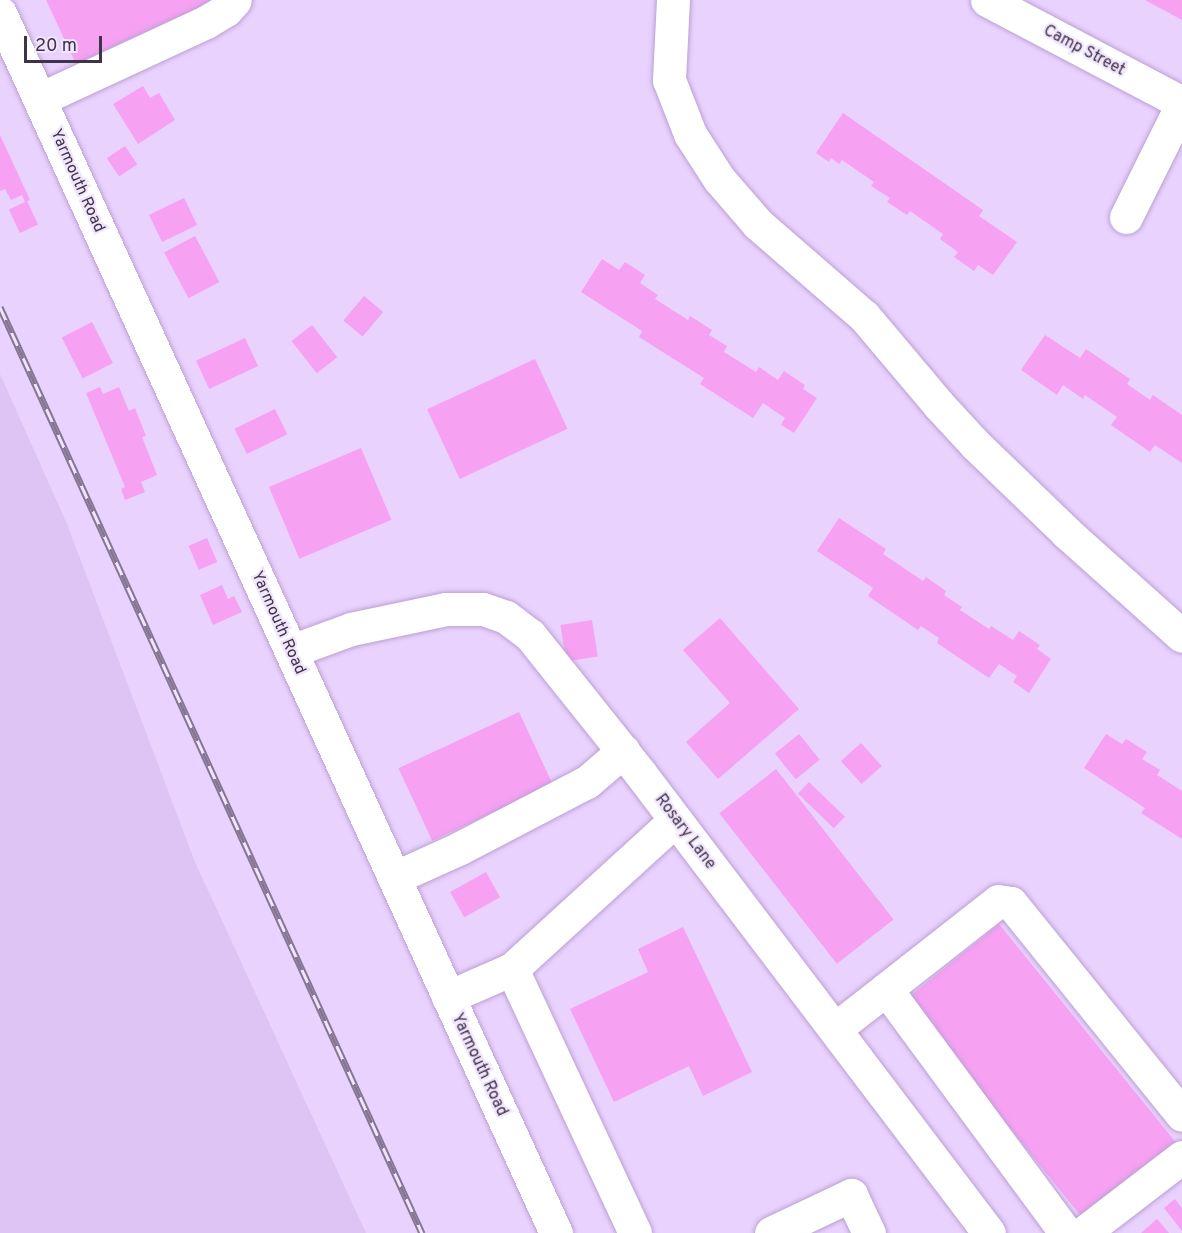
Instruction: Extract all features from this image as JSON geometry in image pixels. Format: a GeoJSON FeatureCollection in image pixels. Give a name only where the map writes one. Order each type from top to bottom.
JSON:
{"type":"FeatureCollection","features":[{"type":"Feature","properties":{"kind":"main road"},"geometry":{"type":"LineString","coordinates":[[39,99],[206,22],[226,10],[235,0]]}},
{"type":"Feature","properties":{"kind":"main road"},"geometry":{"type":"LineString","coordinates":[[673,0],[669,80],[690,134],[719,179],[758,224],[864,316],[938,404],[976,445],[1067,533],[1182,636]]}},
{"type":"Feature","properties":{"kind":"main road","name":"Camp Street"},"geometry":{"type":"LineString","coordinates":[[987,0],[1182,104]]}},
{"type":"Feature","properties":{"kind":"main road","name":"Yarmouth Road"},"geometry":{"type":"LineString","coordinates":[[0,13],[556,1233]]}},
{"type":"Feature","properties":{"kind":"main road"},"geometry":{"type":"LineString","coordinates":[[1126,217],[1182,104]]}},
{"type":"Feature","properties":{"kind":"main road","name":"Rosary Lane"},"geometry":{"type":"LineString","coordinates":[[291,651],[351,629],[446,609],[483,609],[506,617],[530,635],[623,751],[989,1233]]}},
{"type":"Feature","properties":{"kind":"main road"},"geometry":{"type":"LineString","coordinates":[[394,878],[460,848],[587,782],[623,751]]}},
{"type":"Feature","properties":{"kind":"main road"},"geometry":{"type":"LineString","coordinates":[[448,997],[512,969],[675,820]]}},
{"type":"Feature","properties":{"kind":"main road"},"geometry":{"type":"LineString","coordinates":[[835,1029],[998,901],[1011,903],[1182,1115]]}},
{"type":"Feature","properties":{"kind":"main road"},"geometry":{"type":"LineString","coordinates":[[512,969],[635,1233]]}},
{"type":"Feature","properties":{"kind":"main road"},"geometry":{"type":"LineString","coordinates":[[886,989],[1066,1233]]}},
{"type":"Feature","properties":{"kind":"main road"},"geometry":{"type":"LineString","coordinates":[[1083,1233],[1182,1156]]}},
{"type":"Feature","properties":{"kind":"main road"},"geometry":{"type":"LineString","coordinates":[[771,1233],[851,1195],[869,1233]]}},
{"type":"Feature","properties":{"kind":"shaded area"},"geometry":{"type":"Polygon","coordinates":[[[0,374],[67,524],[195,862],[366,1233],[0,1233],[0,374]]]}},
{"type":"Feature","properties":{"kind":"building"},"geometry":{"type":"Polygon","coordinates":[[[46,0],[215,0],[76,64],[46,0]]]}},
{"type":"Feature","properties":{"kind":"building"},"geometry":{"type":"Polygon","coordinates":[[[1145,0],[1182,0],[1182,20],[1145,0]]]}},
{"type":"Feature","properties":{"kind":"building"},"geometry":{"type":"Polygon","coordinates":[[[143,86],[150,98],[159,93],[175,120],[138,144],[113,104],[143,86]]]}},
{"type":"Feature","properties":{"kind":"building"},"geometry":{"type":"Polygon","coordinates":[[[843,113],[983,210],[979,216],[1017,242],[993,275],[978,265],[974,271],[954,257],[958,252],[940,239],[943,234],[910,211],[907,215],[887,202],[890,198],[871,186],[874,182],[842,160],[839,164],[831,158],[829,162],[816,153],[843,113]]]}},
{"type":"Feature","properties":{"kind":"building"},"geometry":{"type":"Polygon","coordinates":[[[0,135],[30,200],[25,202],[22,195],[11,200],[5,189],[0,191],[0,135]]]}},
{"type":"Feature","properties":{"kind":"building"},"geometry":{"type":"Polygon","coordinates":[[[125,146],[137,164],[119,177],[107,158],[125,146]]]}},
{"type":"Feature","properties":{"kind":"building"},"geometry":{"type":"Polygon","coordinates":[[[184,198],[197,225],[162,242],[149,215],[184,198]]]}},
{"type":"Feature","properties":{"kind":"building"},"geometry":{"type":"Polygon","coordinates":[[[27,201],[38,225],[20,233],[9,209],[27,201]]]}},
{"type":"Feature","properties":{"kind":"building"},"geometry":{"type":"Polygon","coordinates":[[[195,236],[219,282],[189,298],[164,252],[195,236]]]}},
{"type":"Feature","properties":{"kind":"building"},"geometry":{"type":"Polygon","coordinates":[[[602,259],[619,270],[625,262],[645,275],[640,283],[658,295],[655,299],[688,320],[690,316],[712,330],[709,335],[727,346],[724,352],[756,372],[759,367],[778,380],[784,371],[805,385],[803,389],[817,398],[794,433],[781,425],[785,418],[763,403],[753,418],[700,384],[704,378],[639,337],[642,331],[581,292],[602,259]]]}},
{"type":"Feature","properties":{"kind":"building"},"geometry":{"type":"Polygon","coordinates":[[[364,296],[383,312],[363,337],[343,321],[364,296]]]}},
{"type":"Feature","properties":{"kind":"building"},"geometry":{"type":"Polygon","coordinates":[[[92,322],[113,363],[83,378],[62,337],[92,322]]]}},
{"type":"Feature","properties":{"kind":"building"},"geometry":{"type":"Polygon","coordinates":[[[312,325],[337,357],[317,373],[292,341],[312,325]]]}},
{"type":"Feature","properties":{"kind":"building"},"geometry":{"type":"Polygon","coordinates":[[[1045,335],[1080,358],[1086,349],[1130,379],[1127,384],[1150,400],[1153,395],[1182,415],[1182,463],[1155,445],[1150,452],[1111,425],[1117,417],[1085,395],[1083,399],[1063,385],[1057,395],[1021,370],[1045,335]]]}},
{"type":"Feature","properties":{"kind":"building"},"geometry":{"type":"Polygon","coordinates":[[[245,338],[258,366],[209,389],[196,361],[245,338]]]}},
{"type":"Feature","properties":{"kind":"building"},"geometry":{"type":"Polygon","coordinates":[[[535,359],[568,429],[460,479],[427,409],[535,359]]]}},
{"type":"Feature","properties":{"kind":"building"},"geometry":{"type":"Polygon","coordinates":[[[100,387],[103,394],[119,387],[129,411],[135,408],[146,436],[142,437],[157,475],[141,482],[145,492],[125,500],[121,489],[125,487],[86,393],[100,387]]]}},
{"type":"Feature","properties":{"kind":"building"},"geometry":{"type":"Polygon","coordinates":[[[275,409],[287,434],[247,454],[235,429],[275,409]]]}},
{"type":"Feature","properties":{"kind":"building"},"geometry":{"type":"Polygon","coordinates":[[[361,448],[391,520],[299,559],[269,487],[361,448]]]}},
{"type":"Feature","properties":{"kind":"building"},"geometry":{"type":"Polygon","coordinates":[[[839,518],[886,549],[883,554],[923,581],[926,577],[946,591],[944,595],[962,607],[960,610],[989,629],[991,626],[1013,640],[1019,631],[1040,645],[1037,649],[1051,659],[1029,693],[1013,682],[1017,676],[999,664],[989,678],[937,643],[939,638],[921,626],[918,630],[868,596],[873,588],[817,551],[839,518]]]}},
{"type":"Feature","properties":{"kind":"building"},"geometry":{"type":"Polygon","coordinates":[[[207,538],[217,562],[199,570],[189,546],[207,538]]]}},
{"type":"Feature","properties":{"kind":"building"},"geometry":{"type":"Polygon","coordinates":[[[222,585],[228,599],[234,596],[242,612],[213,625],[200,595],[222,585]]]}},
{"type":"Feature","properties":{"kind":"building"},"geometry":{"type":"Polygon","coordinates":[[[720,618],[799,709],[718,779],[686,742],[730,703],[683,650],[720,618]]]}},
{"type":"Feature","properties":{"kind":"building"},"geometry":{"type":"Polygon","coordinates":[[[592,620],[598,657],[566,662],[560,625],[592,620]]]}},
{"type":"Feature","properties":{"kind":"building"},"geometry":{"type":"Polygon","coordinates":[[[519,712],[553,785],[432,841],[398,768],[519,712]]]}},
{"type":"Feature","properties":{"kind":"building"},"geometry":{"type":"Polygon","coordinates":[[[799,734],[820,760],[796,779],[775,754],[799,734]]]}},
{"type":"Feature","properties":{"kind":"building"},"geometry":{"type":"Polygon","coordinates":[[[1106,734],[1122,744],[1126,739],[1147,752],[1142,759],[1160,770],[1157,775],[1182,791],[1182,839],[1141,813],[1145,808],[1084,768],[1106,734]]]}},
{"type":"Feature","properties":{"kind":"building"},"geometry":{"type":"Polygon","coordinates":[[[861,743],[882,766],[862,784],[841,761],[861,743]]]}},
{"type":"Feature","properties":{"kind":"building"},"geometry":{"type":"Polygon","coordinates":[[[776,769],[894,920],[837,964],[719,813],[776,769]]]}},
{"type":"Feature","properties":{"kind":"building"},"geometry":{"type":"Polygon","coordinates":[[[809,782],[845,817],[834,828],[798,794],[809,782]]]}},
{"type":"Feature","properties":{"kind":"building"},"geometry":{"type":"Polygon","coordinates":[[[486,872],[500,897],[464,917],[450,892],[486,872]]]}},
{"type":"Feature","properties":{"kind":"building"},"geometry":{"type":"Polygon","coordinates":[[[999,924],[1178,1145],[1085,1221],[906,1000],[999,924]]]}},
{"type":"Feature","properties":{"kind":"building"},"geometry":{"type":"Polygon","coordinates":[[[683,927],[752,1072],[703,1096],[689,1066],[614,1102],[570,1009],[648,972],[638,949],[683,927]]]}},
{"type":"Feature","properties":{"kind":"building"},"geometry":{"type":"Polygon","coordinates":[[[1175,1199],[1182,1208],[1182,1231],[1164,1208],[1175,1199]]]}},
{"type":"Feature","properties":{"kind":"building"},"geometry":{"type":"Polygon","coordinates":[[[1157,1219],[1169,1233],[1141,1233],[1157,1219]]]}},
{"type":"Feature","properties":{"kind":"railway"},"geometry":{"type":"LineString","coordinates":[[0,307],[422,1233]]}}]}
